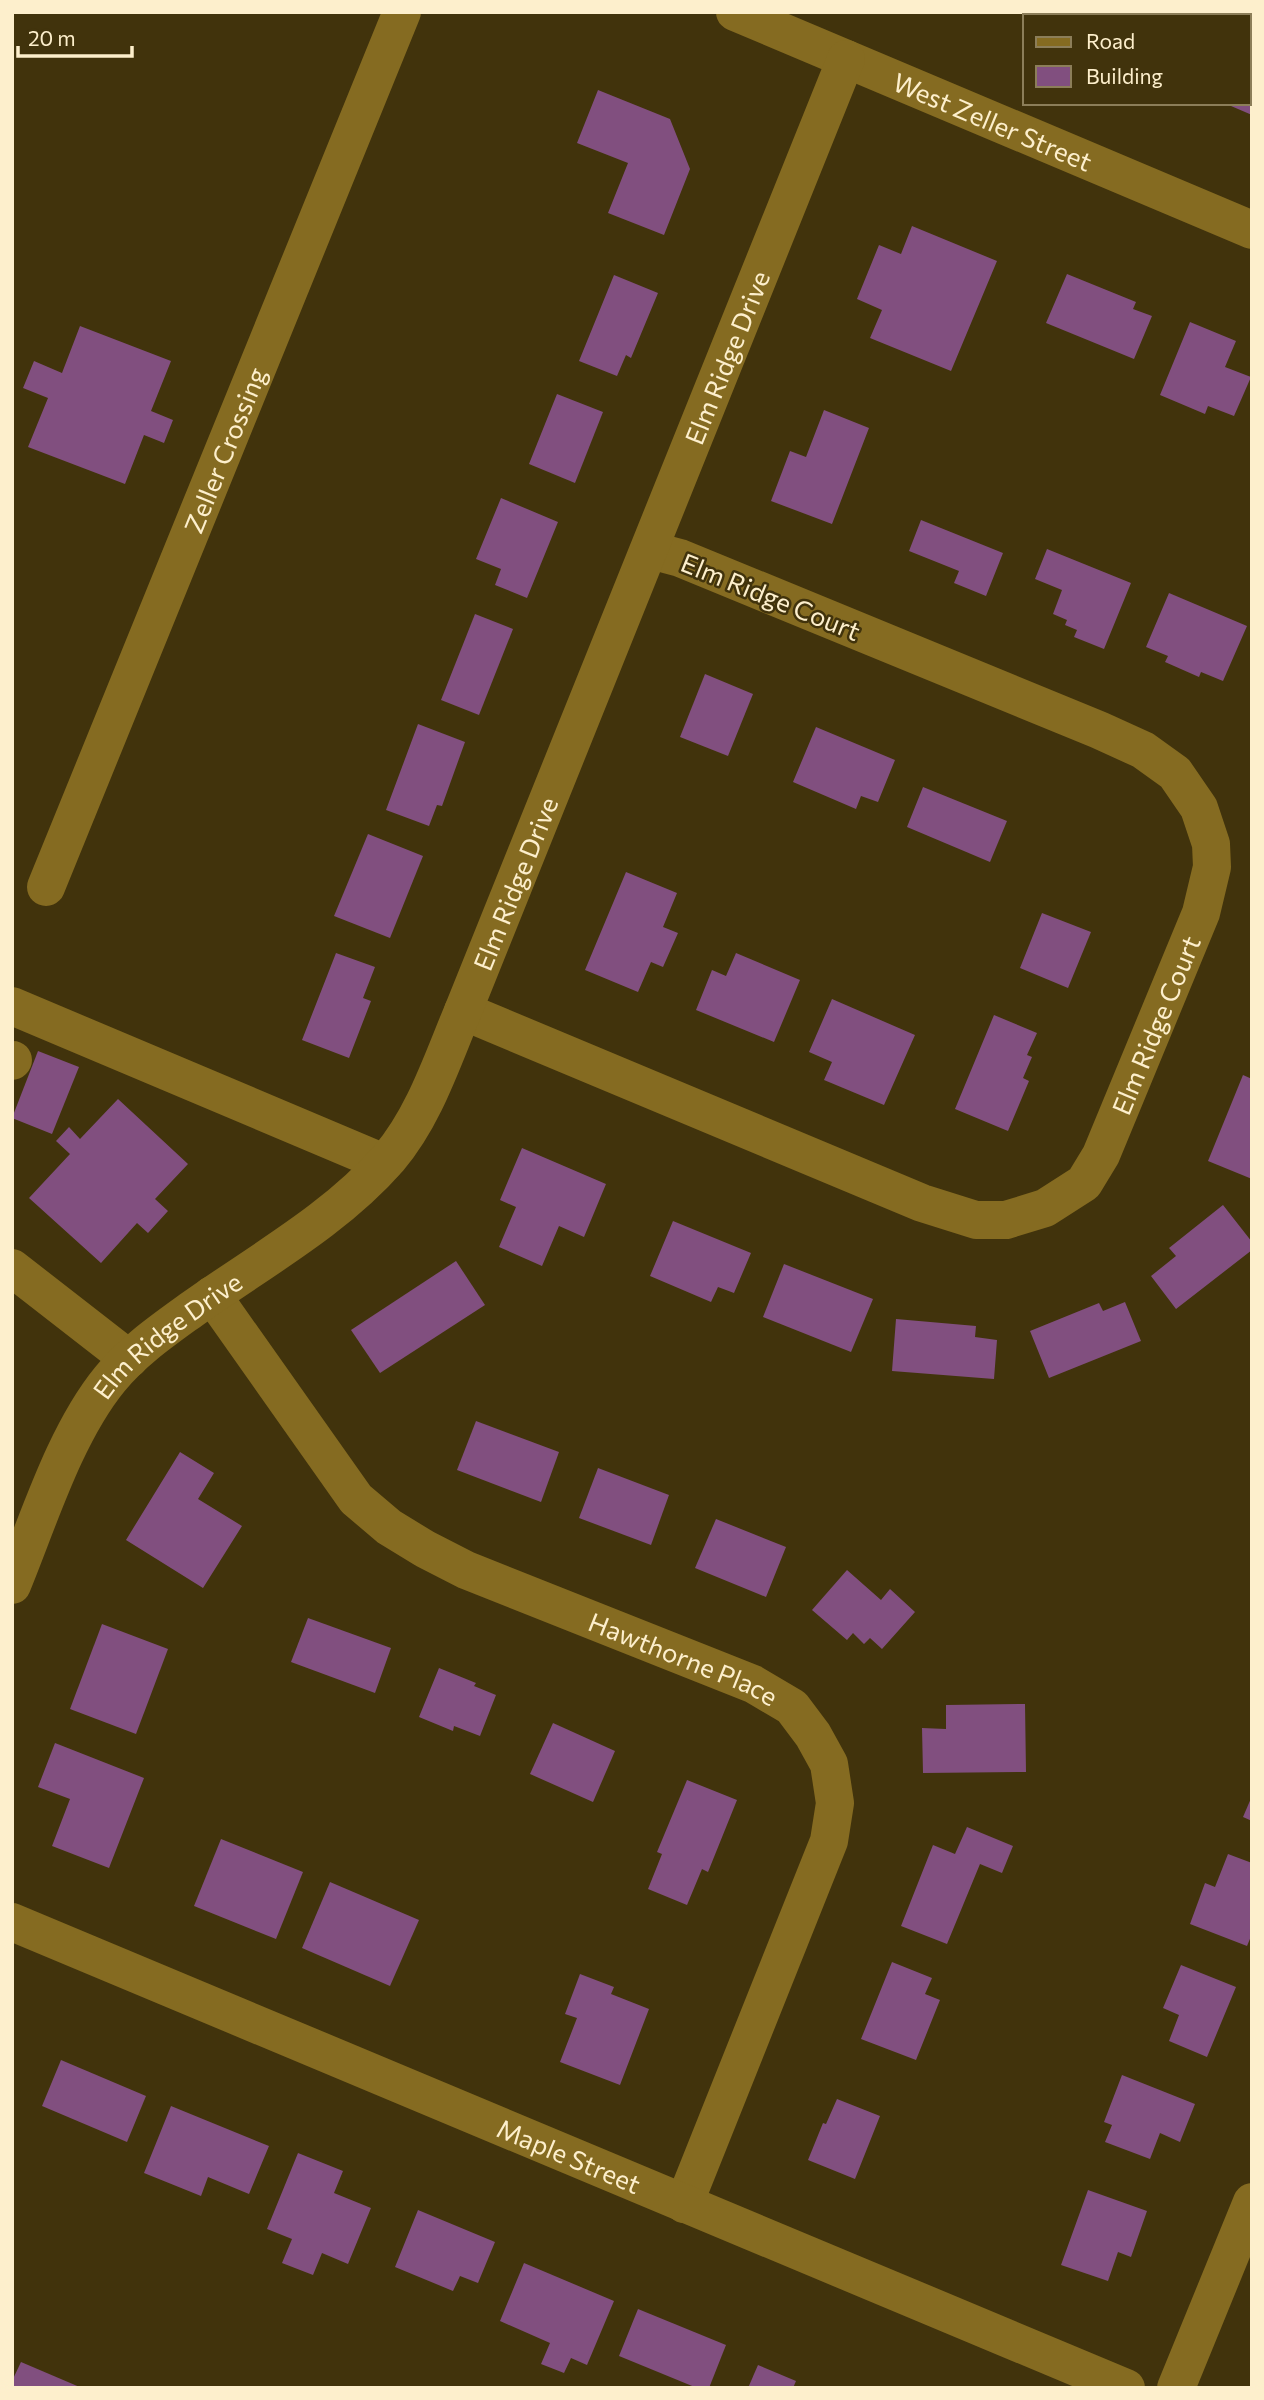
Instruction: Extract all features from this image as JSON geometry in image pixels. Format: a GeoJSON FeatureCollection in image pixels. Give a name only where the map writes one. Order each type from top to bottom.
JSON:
{"type":"FeatureCollection","features":[{"type":"Feature","properties":{"kind":"street","name":"Zeller Crossing"},"geometry":{"type":"LineString","coordinates":[[46,887],[402,12]]}},
{"type":"Feature","properties":{"kind":"street","name":"West Zeller Street"},"geometry":{"type":"LineString","coordinates":[[735,12],[1252,230]]}},
{"type":"Feature","properties":{"kind":"street","name":"Elm Ridge Drive"},"geometry":{"type":"LineString","coordinates":[[12,1585],[60,1466],[87,1415],[110,1380],[144,1344],[305,1231],[360,1188],[384,1163],[418,1115],[463,1012],[846,59]]}},
{"type":"Feature","properties":{"kind":"street","name":"Elm Ridge Court"},"geometry":{"type":"LineString","coordinates":[[463,1012],[922,1203],[976,1220],[1006,1220],[1045,1208],[1084,1182],[1101,1155],[1201,913],[1212,867],[1211,844],[1199,808],[1175,773],[1143,750],[680,558],[650,550]]}},
{"type":"Feature","properties":{"kind":"street"},"geometry":{"type":"LineString","coordinates":[[12,1006],[384,1163]]}},
{"type":"Feature","properties":{"kind":"street"},"geometry":{"type":"LineString","coordinates":[[12,1268],[129,1359]]}},
{"type":"Feature","properties":{"kind":"street","name":"Hawthorne Place"},"geometry":{"type":"LineString","coordinates":[[212,1295],[356,1499],[389,1527],[466,1570],[753,1684],[792,1707],[830,1764],[835,1803],[830,1841],[684,2204]]}},
{"type":"Feature","properties":{"kind":"street","name":"Maple Street"},"geometry":{"type":"LineString","coordinates":[[12,1922],[1126,2388]]}},
{"type":"Feature","properties":{"kind":"street"},"geometry":{"type":"LineString","coordinates":[[1176,2388],[1252,2202]]}},
{"type":"Feature","properties":{"kind":"building"},"geometry":{"type":"Polygon","coordinates":[[[1032,12],[1141,12],[1140,14],[1032,12]]]}},
{"type":"Feature","properties":{"kind":"building"},"geometry":{"type":"Polygon","coordinates":[[[1250,36],[1252,37],[1252,115],[1229,105],[1250,105],[1250,36]]]}},
{"type":"Feature","properties":{"kind":"building"},"geometry":{"type":"Polygon","coordinates":[[[598,90],[670,119],[690,169],[664,235],[608,213],[628,163],[577,143],[598,90]]]}},
{"type":"Feature","properties":{"kind":"building"},"geometry":{"type":"Polygon","coordinates":[[[912,226],[997,261],[951,371],[870,338],[882,310],[857,299],[879,245],[901,254],[912,226]]]}},
{"type":"Feature","properties":{"kind":"building"},"geometry":{"type":"Polygon","coordinates":[[[1067,274],[1136,302],[1133,309],[1152,316],[1134,359],[1046,323],[1067,274]]]}},
{"type":"Feature","properties":{"kind":"building"},"geometry":{"type":"Polygon","coordinates":[[[614,275],[658,293],[631,358],[626,355],[617,376],[579,361],[614,275]]]}},
{"type":"Feature","properties":{"kind":"building"},"geometry":{"type":"Polygon","coordinates":[[[1190,322],[1236,341],[1225,367],[1251,377],[1234,416],[1208,406],[1205,414],[1160,395],[1190,322]]]}},
{"type":"Feature","properties":{"kind":"building"},"geometry":{"type":"Polygon","coordinates":[[[80,326],[171,361],[151,411],[173,420],[164,443],[144,435],[125,484],[28,447],[48,398],[23,388],[34,361],[62,373],[80,326]]]}},
{"type":"Feature","properties":{"kind":"building"},"geometry":{"type":"Polygon","coordinates":[[[557,394],[603,412],[575,483],[529,464],[557,394]]]}},
{"type":"Feature","properties":{"kind":"building"},"geometry":{"type":"Polygon","coordinates":[[[824,410],[869,428],[832,524],[771,501],[790,451],[806,457],[824,410]]]}},
{"type":"Feature","properties":{"kind":"building"},"geometry":{"type":"Polygon","coordinates":[[[501,498],[558,522],[527,598],[495,585],[501,569],[476,559],[501,498]]]}},
{"type":"Feature","properties":{"kind":"building"},"geometry":{"type":"Polygon","coordinates":[[[921,520],[1003,553],[986,596],[954,583],[959,571],[909,551],[921,520]]]}},
{"type":"Feature","properties":{"kind":"building"},"geometry":{"type":"Polygon","coordinates":[[[1047,549],[1131,583],[1104,649],[1074,637],[1077,630],[1065,625],[1067,620],[1053,614],[1062,590],[1035,579],[1047,549]]]}},
{"type":"Feature","properties":{"kind":"building"},"geometry":{"type":"Polygon","coordinates":[[[1169,593],[1247,626],[1223,681],[1201,672],[1199,677],[1165,662],[1168,656],[1146,647],[1169,593]]]}},
{"type":"Feature","properties":{"kind":"building"},"geometry":{"type":"Polygon","coordinates":[[[475,614],[513,629],[479,715],[441,700],[475,614]]]}},
{"type":"Feature","properties":{"kind":"building"},"geometry":{"type":"Polygon","coordinates":[[[705,674],[753,694],[728,756],[680,737],[705,674]]]}},
{"type":"Feature","properties":{"kind":"building"},"geometry":{"type":"Polygon","coordinates":[[[418,724],[465,742],[442,806],[437,805],[429,826],[386,810],[418,724]]]}},
{"type":"Feature","properties":{"kind":"building"},"geometry":{"type":"Polygon","coordinates":[[[816,727],[895,760],[878,802],[861,796],[856,809],[793,782],[816,727]]]}},
{"type":"Feature","properties":{"kind":"building"},"geometry":{"type":"Polygon","coordinates":[[[923,787],[1007,821],[990,862],[907,827],[923,787]]]}},
{"type":"Feature","properties":{"kind":"building"},"geometry":{"type":"Polygon","coordinates":[[[368,834],[423,856],[390,938],[334,916],[368,834]]]}},
{"type":"Feature","properties":{"kind":"building"},"geometry":{"type":"Polygon","coordinates":[[[626,872],[677,893],[663,927],[678,933],[663,967],[651,962],[638,992],[585,970],[626,872]]]}},
{"type":"Feature","properties":{"kind":"building"},"geometry":{"type":"Polygon","coordinates":[[[1042,913],[1091,932],[1068,988],[1020,968],[1042,913]]]}},
{"type":"Feature","properties":{"kind":"building"},"geometry":{"type":"Polygon","coordinates":[[[336,953],[375,967],[363,998],[371,1001],[349,1058],[302,1040],[336,953]]]}},
{"type":"Feature","properties":{"kind":"building"},"geometry":{"type":"Polygon","coordinates":[[[736,953],[800,980],[774,1042],[696,1010],[712,970],[726,976],[736,953]]]}},
{"type":"Feature","properties":{"kind":"building"},"geometry":{"type":"Polygon","coordinates":[[[832,999],[915,1035],[884,1105],[824,1080],[832,1062],[809,1052],[832,999]]]}},
{"type":"Feature","properties":{"kind":"building"},"geometry":{"type":"Polygon","coordinates":[[[994,1015],[1037,1033],[1027,1055],[1032,1057],[1023,1078],[1029,1081],[1008,1131],[955,1109],[994,1015]]]}},
{"type":"Feature","properties":{"kind":"building"},"geometry":{"type":"Polygon","coordinates":[[[38,1051],[79,1067],[52,1134],[12,1118],[38,1051]]]}},
{"type":"Feature","properties":{"kind":"building"},"geometry":{"type":"Polygon","coordinates":[[[1243,1075],[1252,1079],[1252,1179],[1208,1161],[1243,1075]]]}},
{"type":"Feature","properties":{"kind":"building"},"geometry":{"type":"Polygon","coordinates":[[[118,1099],[188,1164],[155,1199],[168,1211],[148,1233],[137,1223],[101,1263],[29,1198],[70,1154],[56,1141],[69,1127],[80,1139],[118,1099]]]}},
{"type":"Feature","properties":{"kind":"building"},"geometry":{"type":"Polygon","coordinates":[[[522,1148],[606,1184],[584,1237],[559,1226],[542,1266],[499,1247],[516,1207],[500,1200],[522,1148]]]}},
{"type":"Feature","properties":{"kind":"building"},"geometry":{"type":"Polygon","coordinates":[[[1223,1205],[1252,1242],[1252,1250],[1176,1309],[1151,1276],[1176,1256],[1169,1248],[1223,1205]]]}},
{"type":"Feature","properties":{"kind":"building"},"geometry":{"type":"Polygon","coordinates":[[[673,1221],[751,1253],[734,1293],[718,1287],[711,1302],[650,1276],[673,1221]]]}},
{"type":"Feature","properties":{"kind":"building"},"geometry":{"type":"Polygon","coordinates":[[[456,1261],[485,1305],[380,1373],[351,1330],[456,1261]]]}},
{"type":"Feature","properties":{"kind":"building"},"geometry":{"type":"Polygon","coordinates":[[[784,1264],[873,1299],[851,1352],[763,1317],[784,1264]]]}},
{"type":"Feature","properties":{"kind":"building"},"geometry":{"type":"Polygon","coordinates":[[[1125,1302],[1141,1341],[1049,1378],[1030,1331],[1099,1303],[1103,1311],[1125,1302]]]}},
{"type":"Feature","properties":{"kind":"building"},"geometry":{"type":"Polygon","coordinates":[[[896,1319],[976,1326],[975,1337],[997,1340],[994,1379],[892,1371],[896,1319]]]}},
{"type":"Feature","properties":{"kind":"building"},"geometry":{"type":"Polygon","coordinates":[[[476,1421],[559,1452],[541,1502],[457,1470],[476,1421]]]}},
{"type":"Feature","properties":{"kind":"building"},"geometry":{"type":"Polygon","coordinates":[[[180,1452],[214,1473],[198,1499],[242,1526],[203,1588],[126,1540],[180,1452]]]}},
{"type":"Feature","properties":{"kind":"building"},"geometry":{"type":"Polygon","coordinates":[[[598,1468],[669,1495],[651,1545],[579,1518],[598,1468]]]}},
{"type":"Feature","properties":{"kind":"building"},"geometry":{"type":"Polygon","coordinates":[[[716,1519],[786,1547],[766,1597],[695,1568],[716,1519]]]}},
{"type":"Feature","properties":{"kind":"building"},"geometry":{"type":"Polygon","coordinates":[[[847,1570],[881,1600],[890,1589],[915,1612],[882,1649],[870,1638],[864,1644],[853,1633],[847,1640],[812,1610],[847,1570]]]}},
{"type":"Feature","properties":{"kind":"building"},"geometry":{"type":"Polygon","coordinates":[[[308,1618],[391,1648],[375,1693],[291,1662],[308,1618]]]}},
{"type":"Feature","properties":{"kind":"building"},"geometry":{"type":"Polygon","coordinates":[[[102,1624],[168,1649],[136,1734],[70,1709],[102,1624]]]}},
{"type":"Feature","properties":{"kind":"building"},"geometry":{"type":"Polygon","coordinates":[[[439,1668],[476,1683],[474,1686],[496,1695],[480,1736],[454,1726],[453,1731],[419,1717],[439,1668]]]}},
{"type":"Feature","properties":{"kind":"building"},"geometry":{"type":"Polygon","coordinates":[[[1025,1704],[1026,1772],[923,1773],[922,1728],[946,1729],[946,1705],[1025,1704]]]}},
{"type":"Feature","properties":{"kind":"building"},"geometry":{"type":"Polygon","coordinates":[[[553,1723],[615,1751],[593,1802],[530,1774],[553,1723]]]}},
{"type":"Feature","properties":{"kind":"building"},"geometry":{"type":"Polygon","coordinates":[[[55,1743],[144,1778],[109,1868],[52,1846],[70,1799],[38,1787],[55,1743]]]}},
{"type":"Feature","properties":{"kind":"building"},"geometry":{"type":"Polygon","coordinates":[[[687,1780],[737,1800],[708,1872],[702,1869],[687,1905],[648,1889],[662,1854],[657,1852],[687,1780]]]}},
{"type":"Feature","properties":{"kind":"building"},"geometry":{"type":"Polygon","coordinates":[[[1252,1796],[1252,1821],[1243,1817],[1252,1796]]]}},
{"type":"Feature","properties":{"kind":"building"},"geometry":{"type":"Polygon","coordinates":[[[967,1827],[1013,1846],[1002,1873],[980,1864],[947,1944],[901,1926],[933,1845],[955,1854],[967,1827]]]}},
{"type":"Feature","properties":{"kind":"building"},"geometry":{"type":"Polygon","coordinates":[[[221,1839],[303,1872],[276,1939],[194,1906],[221,1839]]]}},
{"type":"Feature","properties":{"kind":"building"},"geometry":{"type":"Polygon","coordinates":[[[1228,1854],[1252,1863],[1252,1934],[1247,1946],[1190,1924],[1205,1883],[1215,1887],[1228,1854]]]}},
{"type":"Feature","properties":{"kind":"building"},"geometry":{"type":"Polygon","coordinates":[[[330,1882],[419,1920],[390,1986],[302,1948],[330,1882]]]}},
{"type":"Feature","properties":{"kind":"building"},"geometry":{"type":"Polygon","coordinates":[[[892,1962],[932,1978],[925,1994],[940,2000],[916,2060],[861,2039],[892,1962]]]}},
{"type":"Feature","properties":{"kind":"building"},"geometry":{"type":"Polygon","coordinates":[[[1181,1965],[1236,1987],[1207,2057],[1169,2041],[1179,2015],[1163,2008],[1181,1965]]]}},
{"type":"Feature","properties":{"kind":"building"},"geometry":{"type":"Polygon","coordinates":[[[580,1974],[614,1987],[611,1994],[649,2009],[620,2085],[560,2062],[577,2018],[565,2014],[580,1974]]]}},
{"type":"Feature","properties":{"kind":"building"},"geometry":{"type":"Polygon","coordinates":[[[61,2060],[146,2096],[127,2142],[42,2106],[61,2060]]]}},
{"type":"Feature","properties":{"kind":"building"},"geometry":{"type":"Polygon","coordinates":[[[1122,2075],[1195,2104],[1180,2142],[1160,2133],[1150,2159],[1105,2142],[1112,2125],[1104,2122],[1122,2075]]]}},
{"type":"Feature","properties":{"kind":"building"},"geometry":{"type":"Polygon","coordinates":[[[837,2099],[880,2116],[855,2179],[808,2160],[823,2123],[826,2124],[837,2099]]]}},
{"type":"Feature","properties":{"kind":"building"},"geometry":{"type":"Polygon","coordinates":[[[171,2106],[269,2146],[249,2194],[208,2177],[201,2196],[144,2173],[171,2106]]]}},
{"type":"Feature","properties":{"kind":"building"},"geometry":{"type":"Polygon","coordinates":[[[298,2153],[343,2171],[334,2193],[371,2208],[348,2264],[322,2253],[313,2275],[282,2263],[292,2239],[267,2229],[298,2153]]]}},
{"type":"Feature","properties":{"kind":"building"},"geometry":{"type":"Polygon","coordinates":[[[1088,2190],[1147,2211],[1131,2257],[1118,2252],[1108,2281],[1061,2265],[1088,2190]]]}},
{"type":"Feature","properties":{"kind":"building"},"geometry":{"type":"Polygon","coordinates":[[[418,2210],[495,2242],[478,2283],[460,2276],[453,2291],[395,2267],[418,2210]]]}},
{"type":"Feature","properties":{"kind":"building"},"geometry":{"type":"Polygon","coordinates":[[[524,2263],[614,2301],[587,2365],[571,2358],[564,2373],[541,2364],[550,2343],[500,2321],[524,2263]]]}},
{"type":"Feature","properties":{"kind":"building"},"geometry":{"type":"Polygon","coordinates":[[[638,2309],[726,2345],[709,2388],[697,2388],[619,2356],[638,2309]]]}},
{"type":"Feature","properties":{"kind":"building"},"geometry":{"type":"Polygon","coordinates":[[[21,2362],[82,2388],[12,2388],[12,2381],[21,2362]]]}},
{"type":"Feature","properties":{"kind":"building"},"geometry":{"type":"Polygon","coordinates":[[[758,2365],[796,2381],[793,2388],[748,2388],[758,2365]]]}}]}
